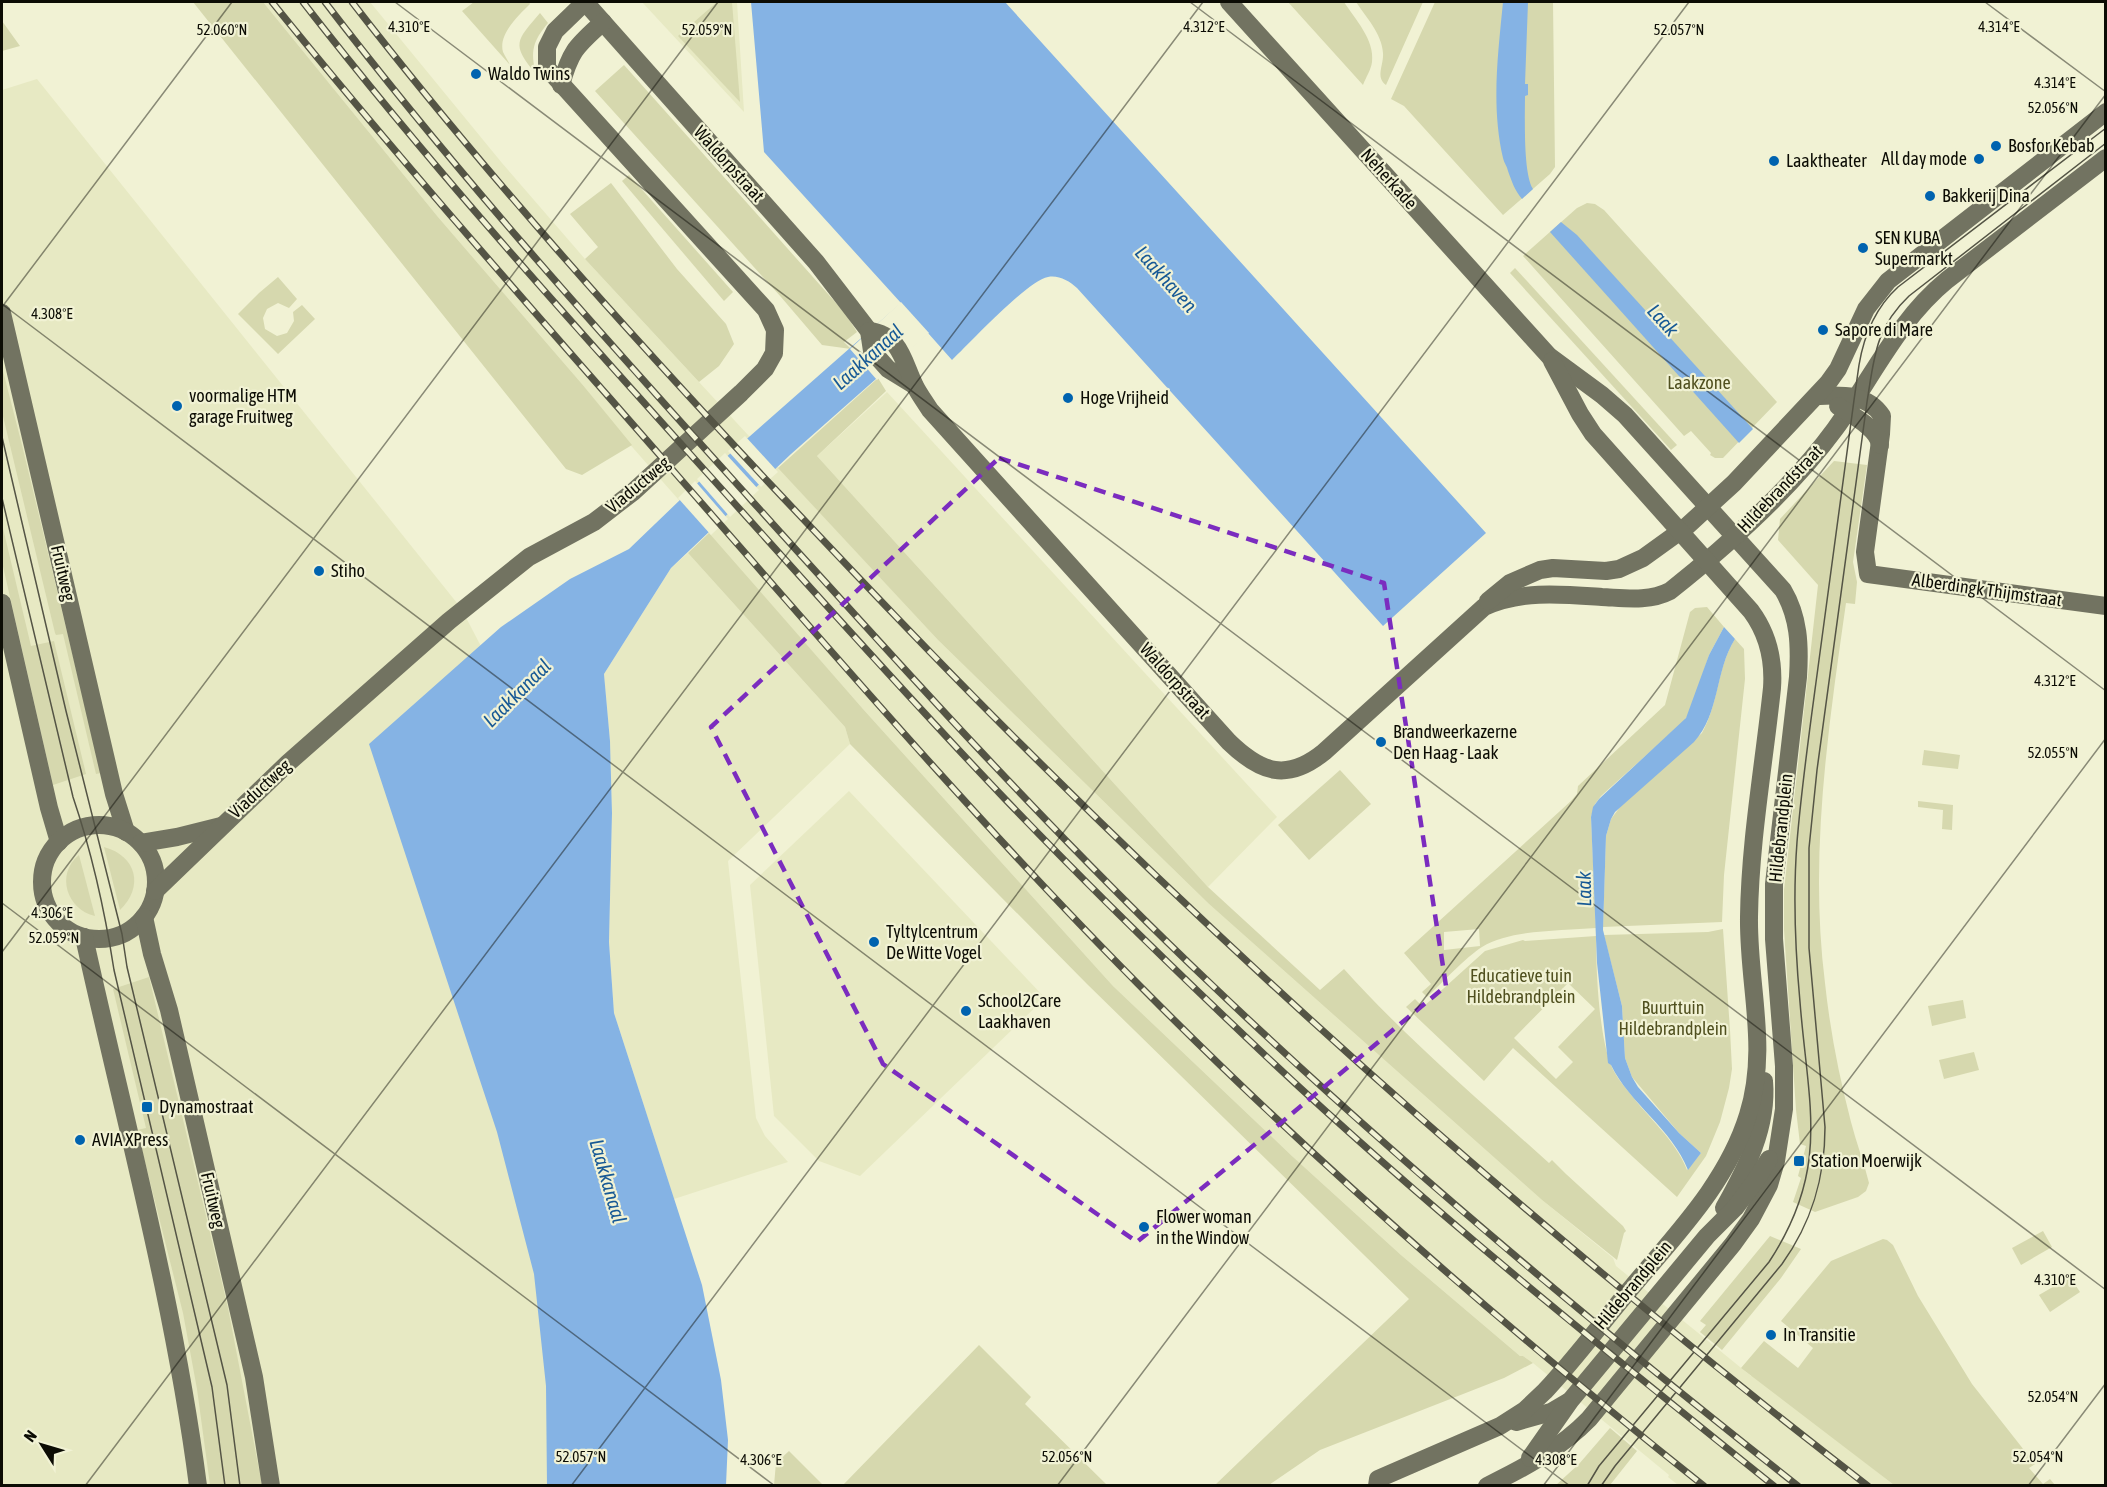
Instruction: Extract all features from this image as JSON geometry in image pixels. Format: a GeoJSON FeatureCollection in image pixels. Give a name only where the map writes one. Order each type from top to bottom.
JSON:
{"type":"FeatureCollection","features":[{"type":"Feature","properties":{"kind":"street","name":"Waldorpstraat"},"geometry":{"type":"LineString","coordinates":[[585,2],[816,262],[869,331],[872,351],[888,369],[914,385]]}},
{"type":"Feature","properties":{"kind":"street","name":"Viaductweg"},"geometry":{"type":"LineString","coordinates":[[155,891],[288,763],[491,586],[528,557],[594,522],[633,492],[749,385],[765,369],[774,353],[775,330],[766,310],[547,68],[547,47],[555,31],[585,2]]}},
{"type":"Feature","properties":{"kind":"street","name":"Neherkade"},"geometry":{"type":"LineString","coordinates":[[1229,2],[1549,356],[1614,405],[1735,536]]}},
{"type":"Feature","properties":{"kind":"street"},"geometry":{"type":"LineString","coordinates":[[561,85],[574,49],[603,22]]}},
{"type":"Feature","properties":{"kind":"street","name":"Hildebrandstraat"},"geometry":{"type":"LineString","coordinates":[[1709,507],[1817,396],[1838,369],[1866,309],[1888,281],[2106,112]]}},
{"type":"Feature","properties":{"kind":"street","name":"Hildebrandstraat"},"geometry":{"type":"LineString","coordinates":[[1707,561],[1735,536],[1814,455],[1851,405],[1901,327],[1923,301],[2101,162]]}},
{"type":"Feature","properties":{"kind":"street","name":"Fruitweg"},"geometry":{"type":"LineString","coordinates":[[2,313],[112,788],[133,837]]}},
{"type":"Feature","properties":{"kind":"street","name":"Waldorpstraat"},"geometry":{"type":"LineString","coordinates":[[869,331],[881,333],[893,343],[903,356],[914,385],[930,410],[1229,742],[1251,760],[1267,769],[1288,771],[1318,758],[1482,608],[1497,601],[1530,595],[1561,594],[1638,598],[1657,596],[1670,591],[1707,561]]}},
{"type":"Feature","properties":{"kind":"street","name":"Neherkade"},"geometry":{"type":"LineString","coordinates":[[1549,356],[1588,428],[1680,531]]}},
{"type":"Feature","properties":{"kind":"street"},"geometry":{"type":"LineString","coordinates":[[1817,396],[1851,405]]}},
{"type":"Feature","properties":{"kind":"street","name":"Alberdingk Thijmstraat"},"geometry":{"type":"LineString","coordinates":[[1851,405],[1870,404],[1881,414],[1880,445],[1865,552],[1868,574],[2106,606]]}},
{"type":"Feature","properties":{"kind":"street","name":"Waldorpstraat"},"geometry":{"type":"LineString","coordinates":[[1474,615],[1496,592],[1526,574],[1553,568],[1606,571],[1619,569],[1643,558],[1709,507]]}},
{"type":"Feature","properties":{"kind":"street","name":"Hildebrandplein"},"geometry":{"type":"LineString","coordinates":[[1500,1426],[1531,1405],[1553,1383],[1715,1184],[1734,1150],[1747,1117],[1756,1082],[1758,1056],[1749,907],[1753,852],[1773,688],[1773,668],[1767,639],[1758,621],[1745,603],[1680,531]]}},
{"type":"Feature","properties":{"kind":"street","name":"Hildebrandplein"},"geometry":{"type":"LineString","coordinates":[[1487,1485],[1556,1448],[1589,1419],[1733,1244],[1765,1194],[1776,1161],[1785,1086],[1774,939],[1774,884],[1796,691],[1798,635],[1793,610],[1783,590],[1735,536]]}},
{"type":"Feature","properties":{"kind":"street"},"geometry":{"type":"LineString","coordinates":[[2,603],[59,842]]}},
{"type":"Feature","properties":{"kind":"street"},"geometry":{"type":"LineString","coordinates":[[96,825],[106,825],[133,837],[153,865],[156,878],[155,891],[144,917],[130,930],[101,939],[74,933],[56,920],[43,892],[43,872],[46,861],[59,842],[75,830],[96,825]]}},
{"type":"Feature","properties":{"kind":"street","name":"Viaductweg"},"geometry":{"type":"LineString","coordinates":[[133,837],[177,837],[221,826]]}},
{"type":"Feature","properties":{"kind":"street","name":"Fruitweg"},"geometry":{"type":"LineString","coordinates":[[144,917],[152,954],[169,1010],[251,1365],[271,1485]]}},
{"type":"Feature","properties":{"kind":"street"},"geometry":{"type":"LineString","coordinates":[[84,937],[171,1316],[186,1395],[198,1485]]}},
{"type":"Feature","properties":{"kind":"street","name":"Hildebrandplein"},"geometry":{"type":"LineString","coordinates":[[1707,1236],[1749,1161],[1760,1127],[1765,1089],[1758,1056]]}},
{"type":"Feature","properties":{"kind":"street","name":"Hildebrandplein"},"geometry":{"type":"LineString","coordinates":[[1523,1466],[1542,1444],[1570,1401],[1707,1236],[1749,1191],[1778,1141]]}},
{"type":"Feature","properties":{"kind":"street","name":"Hildebrandplein"},"geometry":{"type":"LineString","coordinates":[[1377,1482],[1500,1426],[1551,1412],[1570,1401]]}},
{"type":"Feature","properties":{"kind":"highlighted area"},"geometry":{"type":"Polygon","coordinates":[[[999,458],[1384,583],[1446,986],[1137,1242],[883,1064],[711,727],[999,458]]]}},
{"type":"Feature","properties":{"kind":"shaded area"},"geometry":{"type":"Polygon","coordinates":[[[263,2],[370,2],[502,163],[585,259],[938,640],[1209,904],[1542,1200],[1613,1258],[1616,1266],[1751,1376],[1753,1375],[1894,1485],[1678,1485],[1668,1477],[1669,1475],[1533,1363],[1520,1356],[1401,1255],[1292,1156],[1113,986],[863,709],[626,440],[582,384],[438,217],[263,2]]]}},
{"type":"Feature","properties":{"kind":"shaded area"},"geometry":{"type":"Polygon","coordinates":[[[642,2],[737,2],[744,112],[642,2]]]}},
{"type":"Feature","properties":{"kind":"shaded area"},"geometry":{"type":"Polygon","coordinates":[[[37,79],[461,608],[530,740],[624,1485],[2,1486],[2,90],[37,79]]]}},
{"type":"Feature","properties":{"kind":"shaded area"},"geometry":{"type":"Polygon","coordinates":[[[887,392],[1277,817],[1208,887],[817,456],[887,392]]]}},
{"type":"Feature","properties":{"kind":"shaded area"},"geometry":{"type":"Polygon","coordinates":[[[688,553],[845,727],[850,744],[728,861],[756,1118],[765,1136],[788,1162],[674,1199],[614,1013],[609,942],[612,814],[610,741],[604,674],[671,568],[688,553]]]}},
{"type":"Feature","properties":{"kind":"shaded area","name":"Tyltylcentrum De Witte Vogel"},"geometry":{"type":"Polygon","coordinates":[[[849,791],[1045,998],[860,1176],[819,1161],[774,1116],[750,885],[849,791]]]}},
{"type":"Feature","properties":{"kind":"green space"},"geometry":{"type":"Polygon","coordinates":[[[193,2],[263,2],[438,217],[632,445],[582,475],[566,469],[193,2]]]}},
{"type":"Feature","properties":{"kind":"green space"},"geometry":{"type":"Polygon","coordinates":[[[474,2],[529,2],[530,4],[510,25],[504,38],[503,52],[510,65],[462,11],[474,2]]]}},
{"type":"Feature","properties":{"kind":"green space"},"geometry":{"type":"Polygon","coordinates":[[[717,2],[732,2],[740,102],[678,36],[717,2]]]}},
{"type":"Feature","properties":{"kind":"green space"},"geometry":{"type":"Polygon","coordinates":[[[1288,2],[1344,2],[1363,30],[1372,54],[1371,65],[1363,85],[1288,2]]]}},
{"type":"Feature","properties":{"kind":"green space"},"geometry":{"type":"Polygon","coordinates":[[[1356,2],[1423,2],[1386,85],[1380,75],[1383,53],[1380,39],[1356,2]]]}},
{"type":"Feature","properties":{"kind":"green space"},"geometry":{"type":"Polygon","coordinates":[[[1435,2],[1553,2],[1555,167],[1503,215],[1404,106],[1391,99],[1435,2]]]}},
{"type":"Feature","properties":{"kind":"green space"},"geometry":{"type":"Polygon","coordinates":[[[540,13],[548,23],[534,47],[533,59],[536,74],[523,56],[520,43],[526,30],[540,13]]]}},
{"type":"Feature","properties":{"kind":"green space"},"geometry":{"type":"Polygon","coordinates":[[[2,21],[20,46],[2,51],[2,21]]]}},
{"type":"Feature","properties":{"kind":"green space"},"geometry":{"type":"Polygon","coordinates":[[[624,65],[845,313],[857,332],[844,342],[851,349],[822,345],[595,91],[624,65]]]}},
{"type":"Feature","properties":{"kind":"green space"},"geometry":{"type":"Polygon","coordinates":[[[629,175],[733,292],[724,301],[622,181],[629,175]]]}},
{"type":"Feature","properties":{"kind":"green space"},"geometry":{"type":"Polygon","coordinates":[[[611,183],[677,269],[726,324],[734,344],[719,366],[699,382],[585,259],[598,247],[570,214],[611,183]]]}},
{"type":"Feature","properties":{"kind":"green space","name":"Laakzone"},"geometry":{"type":"Polygon","coordinates":[[[1587,203],[1595,204],[1604,210],[1777,402],[1723,458],[1710,455],[1711,453],[1691,431],[1684,436],[1523,256],[1577,208],[1587,203]]]}},
{"type":"Feature","properties":{"kind":"green space"},"geometry":{"type":"Polygon","coordinates":[[[1515,268],[1677,445],[1671,450],[1510,273],[1515,268]]]}},
{"type":"Feature","properties":{"kind":"green space"},"geometry":{"type":"Polygon","coordinates":[[[278,277],[297,299],[289,308],[278,303],[267,309],[263,318],[265,329],[277,336],[287,333],[294,321],[293,312],[302,305],[315,319],[278,354],[238,314],[278,277]]]}},
{"type":"Feature","properties":{"kind":"green space"},"geometry":{"type":"Polygon","coordinates":[[[2,367],[101,773],[96,774],[63,634],[56,635],[55,633],[2,412],[2,367]]]}},
{"type":"Feature","properties":{"kind":"green space"},"geometry":{"type":"Polygon","coordinates":[[[878,378],[886,391],[817,456],[1208,887],[1320,990],[1344,969],[1392,1020],[1444,1068],[1549,1163],[1552,1160],[1623,1226],[1626,1231],[1617,1260],[1542,1200],[1209,904],[938,640],[778,468],[878,378]]]}},
{"type":"Feature","properties":{"kind":"green space"},"geometry":{"type":"Polygon","coordinates":[[[1834,461],[1867,465],[1853,562],[1857,582],[1855,604],[1846,603],[1827,746],[1820,840],[1821,935],[1827,1001],[1835,1053],[1851,1122],[1869,1183],[1866,1191],[1858,1197],[1815,1212],[1793,1202],[1801,1178],[1798,1176],[1806,1146],[1800,1144],[1796,1110],[1784,930],[1784,890],[1818,585],[1778,540],[1780,519],[1834,461]]]}},
{"type":"Feature","properties":{"kind":"green space"},"geometry":{"type":"Polygon","coordinates":[[[2,524],[31,646],[54,641],[86,774],[53,785],[2,562],[2,524]]]}},
{"type":"Feature","properties":{"kind":"green space"},"geometry":{"type":"Polygon","coordinates":[[[709,533],[863,709],[1113,986],[1292,1156],[1401,1255],[1520,1356],[1533,1363],[1504,1378],[1320,1450],[1269,1485],[1215,1485],[1409,1299],[1087,984],[850,744],[845,727],[688,553],[709,533]]]}},
{"type":"Feature","properties":{"kind":"green space"},"geometry":{"type":"Polygon","coordinates":[[[1707,607],[1724,627],[1709,655],[1690,712],[1684,721],[1595,804],[1591,817],[1596,928],[1522,934],[1494,941],[1469,957],[1427,997],[1422,992],[1431,984],[1404,953],[1571,801],[1577,794],[1578,786],[1665,705],[1690,612],[1695,608],[1707,607]],[[1479,929],[1444,932],[1444,950],[1480,946],[1479,929]]]}},
{"type":"Feature","properties":{"kind":"green space"},"geometry":{"type":"Polygon","coordinates":[[[1735,639],[1744,649],[1745,679],[1724,875],[1722,922],[1603,927],[1606,836],[1611,819],[1620,807],[1702,733],[1712,710],[1725,661],[1735,639]]]}},
{"type":"Feature","properties":{"kind":"green space"},"geometry":{"type":"Polygon","coordinates":[[[1924,750],[1960,755],[1958,769],[1922,765],[1924,750]]]}},
{"type":"Feature","properties":{"kind":"green space"},"geometry":{"type":"Polygon","coordinates":[[[1340,770],[1371,804],[1309,860],[1278,825],[1340,770]]]}},
{"type":"Feature","properties":{"kind":"green space"},"geometry":{"type":"Polygon","coordinates":[[[1918,801],[1953,805],[1952,830],[1942,829],[1943,810],[1918,807],[1918,801]]]}},
{"type":"Feature","properties":{"kind":"green space"},"geometry":{"type":"Polygon","coordinates":[[[104,847],[124,857],[133,873],[132,892],[120,910],[104,847]]]}},
{"type":"Feature","properties":{"kind":"green space"},"geometry":{"type":"Polygon","coordinates":[[[79,855],[95,916],[77,907],[68,890],[67,872],[79,855]]]}},
{"type":"Feature","properties":{"kind":"green space"},"geometry":{"type":"Polygon","coordinates":[[[1723,929],[1732,1069],[1720,1122],[1706,1156],[1677,1197],[1513,1048],[1484,1081],[1406,1007],[1415,999],[1423,1007],[1485,951],[1523,940],[1596,936],[1601,1020],[1611,1065],[1621,1083],[1676,1148],[1687,1170],[1701,1153],[1679,1133],[1632,1077],[1625,1058],[1622,1006],[1604,935],[1708,932],[1723,929]],[[1568,983],[1514,1038],[1556,1079],[1573,1062],[1558,1047],[1595,1009],[1568,983]]]}},
{"type":"Feature","properties":{"kind":"green space"},"geometry":{"type":"Polygon","coordinates":[[[149,977],[228,1308],[262,1485],[210,1485],[197,1389],[183,1313],[137,1130],[146,1128],[113,989],[149,977]]]}},
{"type":"Feature","properties":{"kind":"green space"},"geometry":{"type":"Polygon","coordinates":[[[1963,1000],[1966,1018],[1932,1026],[1928,1006],[1963,1000]]]}},
{"type":"Feature","properties":{"kind":"green space"},"geometry":{"type":"Polygon","coordinates":[[[1974,1052],[1979,1070],[1944,1079],[1939,1060],[1974,1052]]]}},
{"type":"Feature","properties":{"kind":"green space"},"geometry":{"type":"Polygon","coordinates":[[[2043,1231],[2052,1247],[2021,1265],[2012,1248],[2043,1231]]]}},
{"type":"Feature","properties":{"kind":"green space"},"geometry":{"type":"Polygon","coordinates":[[[1770,1236],[1801,1249],[1781,1278],[1722,1350],[1700,1332],[1706,1325],[1700,1321],[1770,1236]]]}},
{"type":"Feature","properties":{"kind":"green space"},"geometry":{"type":"Polygon","coordinates":[[[1883,1239],[1893,1245],[1918,1296],[1972,1384],[2035,1464],[2029,1468],[2043,1484],[2050,1479],[2055,1485],[1894,1485],[1741,1368],[1764,1341],[1798,1368],[1813,1348],[1781,1321],[1831,1261],[1883,1239]]]}},
{"type":"Feature","properties":{"kind":"green space"},"geometry":{"type":"Polygon","coordinates":[[[2070,1277],[2080,1292],[2050,1312],[2039,1295],[2070,1277]]]}},
{"type":"Feature","properties":{"kind":"green space"},"geometry":{"type":"Polygon","coordinates":[[[979,1345],[1031,1397],[1025,1404],[1107,1485],[843,1485],[979,1345]]]}},
{"type":"Feature","properties":{"kind":"green space"},"geometry":{"type":"Polygon","coordinates":[[[1610,1428],[1637,1451],[1610,1485],[1556,1485],[1579,1464],[1610,1428]]]}},
{"type":"Feature","properties":{"kind":"green space"},"geometry":{"type":"Polygon","coordinates":[[[789,1451],[823,1485],[774,1485],[776,1463],[789,1451]]]}},
{"type":"Feature","properties":{"kind":"water"},"geometry":{"type":"Polygon","coordinates":[[[751,2],[1005,2],[1486,533],[1383,626],[1077,288],[1064,279],[1048,277],[1013,300],[952,360],[928,333],[791,454],[671,568],[604,674],[610,741],[612,813],[609,942],[614,1013],[702,1285],[721,1380],[728,1440],[726,1485],[547,1485],[546,1386],[534,1274],[497,1132],[369,744],[501,627],[570,579],[629,549],[707,474],[901,303],[764,152],[751,2]]]}},
{"type":"Feature","properties":{"kind":"water"},"geometry":{"type":"Polygon","coordinates":[[[1503,2],[1528,2],[1525,84],[1528,84],[1528,95],[1525,96],[1525,144],[1533,189],[1522,199],[1513,185],[1503,160],[1497,119],[1499,41],[1503,2]]]}},
{"type":"Feature","properties":{"kind":"water"},"geometry":{"type":"Polygon","coordinates":[[[1561,222],[1577,235],[1753,429],[1739,443],[1550,232],[1561,222]]]}},
{"type":"Feature","properties":{"kind":"water"},"geometry":{"type":"Polygon","coordinates":[[[1724,627],[1735,639],[1724,664],[1709,718],[1702,731],[1694,742],[1615,812],[1606,836],[1603,930],[1622,1006],[1625,1058],[1638,1087],[1679,1133],[1701,1153],[1688,1170],[1672,1142],[1629,1092],[1608,1063],[1597,963],[1591,817],[1593,807],[1599,799],[1686,718],[1709,655],[1724,627]]]}},
{"type":"Feature","properties":{"kind":"pier"},"geometry":{"type":"Polygon","coordinates":[[[901,302],[929,333],[877,380],[850,349],[901,302]]]}},
{"type":"Feature","properties":{"kind":"pier"},"geometry":{"type":"Polygon","coordinates":[[[745,436],[778,472],[761,487],[728,451],[745,436]]]}},
{"type":"Feature","properties":{"kind":"pier"},"geometry":{"type":"Polygon","coordinates":[[[725,453],[759,490],[730,517],[697,479],[725,453]]]}},
{"type":"Feature","properties":{"kind":"pier"},"geometry":{"type":"Polygon","coordinates":[[[695,481],[728,519],[711,535],[678,498],[695,481]]]}},
{"type":"Feature","properties":{"kind":"tram line"},"geometry":{"type":"LineString","coordinates":[[1587,1486],[1599,1466],[1769,1262],[1788,1228],[1801,1196],[1808,1166],[1811,1135],[1796,942],[1797,842],[1801,796],[1859,365],[1867,333],[1883,304],[1898,287],[2106,128]]}},
{"type":"Feature","properties":{"kind":"tram line"},"geometry":{"type":"LineString","coordinates":[[1601,1486],[1782,1264],[1801,1232],[1815,1199],[1822,1164],[1825,1127],[1809,948],[1809,848],[1817,770],[1867,402],[1878,345],[1889,320],[1909,296],[2106,143]]}},
{"type":"Feature","properties":{"kind":"tram line"},"geometry":{"type":"LineString","coordinates":[[2,437],[66,711],[122,934],[127,967],[227,1385],[240,1486]]}},
{"type":"Feature","properties":{"kind":"tram line"},"geometry":{"type":"LineString","coordinates":[[2,498],[73,797],[97,883],[114,970],[212,1387],[225,1486]]}},
{"type":"Feature","properties":{"kind":"railway"},"geometry":{"type":"LineString","coordinates":[[272,2],[472,240],[793,608],[969,806],[1090,935],[1218,1063],[1352,1189],[1561,1370],[1704,1486]]}},
{"type":"Feature","properties":{"kind":"railway"},"geometry":{"type":"LineString","coordinates":[[303,2],[399,121],[598,352],[889,675],[1069,865],[1268,1058],[1391,1169],[1581,1330],[1774,1486]]}},
{"type":"Feature","properties":{"kind":"railway"},"geometry":{"type":"LineString","coordinates":[[325,2],[423,126],[577,306],[910,675],[1089,864],[1213,986],[1354,1116],[1573,1305],[1798,1486]]}},
{"type":"Feature","properties":{"kind":"railway"},"geometry":{"type":"LineString","coordinates":[[352,2],[452,127],[556,249],[663,368],[928,650],[1124,845],[1329,1037],[1434,1130],[1649,1311],[1868,1486]]}},
{"type":"Feature","properties":{"kind":"place","name":"Waldo Twins"},"geometry":{"type":"Point","coordinates":[476,74]}},
{"type":"Feature","properties":{"kind":"place","name":"Bosfor Kebab"},"geometry":{"type":"Point","coordinates":[1996,146]}},
{"type":"Feature","properties":{"kind":"place","name":"All day mode"},"geometry":{"type":"Point","coordinates":[1979,159]}},
{"type":"Feature","properties":{"kind":"place","name":"Laaktheater"},"geometry":{"type":"Point","coordinates":[1774,161]}},
{"type":"Feature","properties":{"kind":"place","name":"Bakkerij Dina"},"geometry":{"type":"Point","coordinates":[1930,196]}},
{"type":"Feature","properties":{"kind":"place","name":"SEN KUBA Supermarkt"},"geometry":{"type":"Point","coordinates":[1863,248]}},
{"type":"Feature","properties":{"kind":"place","name":"Sapore di Mare"},"geometry":{"type":"Point","coordinates":[1823,330]}},
{"type":"Feature","properties":{"kind":"place","name":"Hoge Vrijheid"},"geometry":{"type":"Point","coordinates":[1068,398]}},
{"type":"Feature","properties":{"kind":"place","name":"voormalige HTM garage Fruitweg"},"geometry":{"type":"Point","coordinates":[177,406]}},
{"type":"Feature","properties":{"kind":"place","name":"Stiho"},"geometry":{"type":"Point","coordinates":[319,571]}},
{"type":"Feature","properties":{"kind":"place","name":"Brandweerkazerne Den Haag - Laak"},"geometry":{"type":"Point","coordinates":[1381,742]}},
{"type":"Feature","properties":{"kind":"place","name":"Tyltylcentrum De Witte Vogel"},"geometry":{"type":"Point","coordinates":[874,942]}},
{"type":"Feature","properties":{"kind":"place","name":"School2Care Laakhaven"},"geometry":{"type":"Point","coordinates":[966,1011]}},
{"type":"Feature","properties":{"kind":"place","name":"Dynamostraat"},"geometry":{"type":"Point","coordinates":[147,1107]}},
{"type":"Feature","properties":{"kind":"place","name":"AVIA XPress"},"geometry":{"type":"Point","coordinates":[80,1140]}},
{"type":"Feature","properties":{"kind":"place","name":"Station Moerwijk"},"geometry":{"type":"Point","coordinates":[1799,1161]}},
{"type":"Feature","properties":{"kind":"place","name":"Flower woman in the Window"},"geometry":{"type":"Point","coordinates":[1144,1227]}},
{"type":"Feature","properties":{"kind":"place","name":"In Transitie"},"geometry":{"type":"Point","coordinates":[1771,1335]}},
{"type":"Feature","properties":{"kind":"water label","name":"Laakhaven"},"geometry":{"type":"Point","coordinates":[1166,279]}},
{"type":"Feature","properties":{"kind":"water label","name":"Laak"},"geometry":{"type":"Point","coordinates":[1663,320]}},
{"type":"Feature","properties":{"kind":"water label","name":"Laakkanaal"},"geometry":{"type":"Point","coordinates":[868,357]}},
{"type":"Feature","properties":{"kind":"water label","name":"Laakkanaal"},"geometry":{"type":"Point","coordinates":[517,693]}},
{"type":"Feature","properties":{"kind":"water label","name":"Laak"},"geometry":{"type":"Point","coordinates":[1584,889]}},
{"type":"Feature","properties":{"kind":"water label","name":"Laakkanaal"},"geometry":{"type":"Point","coordinates":[608,1181]}},
{"type":"Feature","properties":{"kind":"park label","name":"Educatieve tuin Hildebrandplein"},"geometry":{"type":"Point","coordinates":[1521,986]}},
{"type":"Feature","properties":{"kind":"park label","name":"Buurttuin Hildebrandplein"},"geometry":{"type":"Point","coordinates":[1673,1018]}}]}
